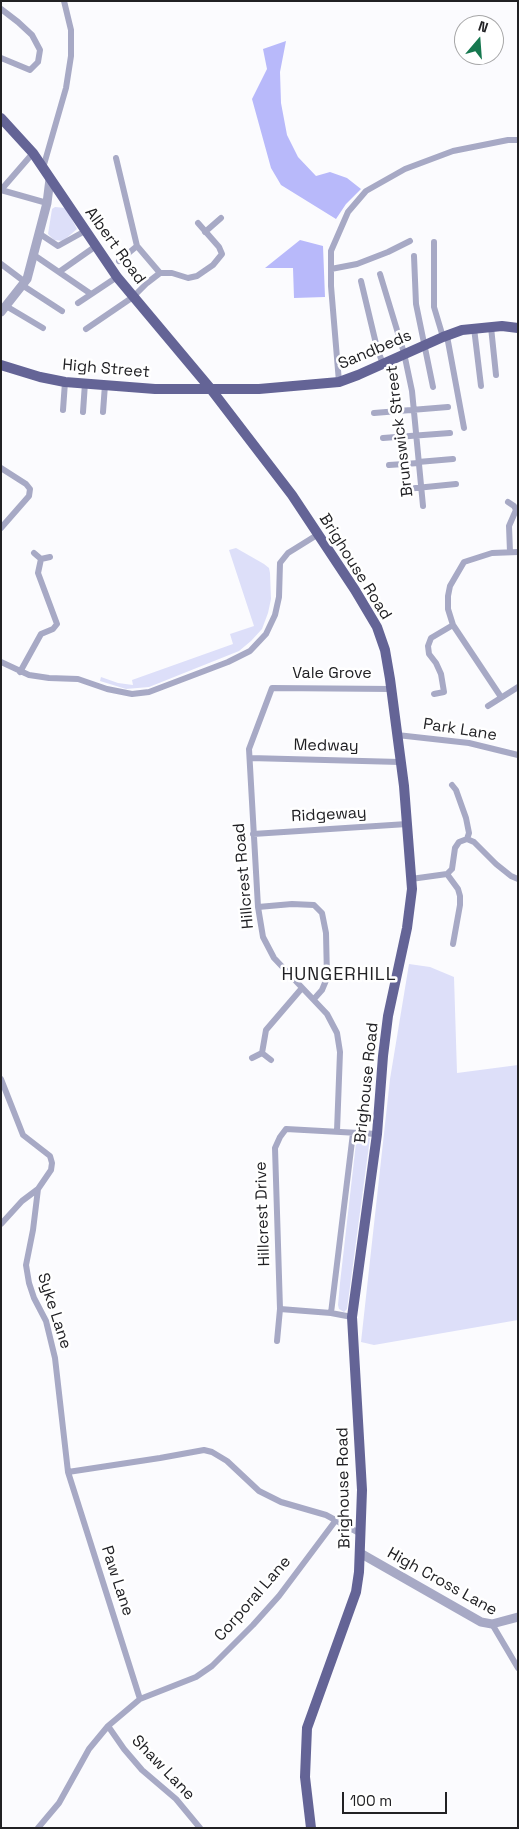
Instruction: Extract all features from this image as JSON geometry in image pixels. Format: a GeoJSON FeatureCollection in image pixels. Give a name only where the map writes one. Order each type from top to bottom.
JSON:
{"type":"FeatureCollection","features":[{"type":"Feature","properties":{"kind":"main road","name":"Albert Road"},"geometry":{"type":"LineString","coordinates":[[1,118],[33,152],[117,277],[210,388]]}},
{"type":"Feature","properties":{"kind":"main road","name":"Sandbeds"},"geometry":{"type":"LineString","coordinates":[[210,388],[259,388],[339,382],[462,330],[491,327],[518,328]]}},
{"type":"Feature","properties":{"kind":"main road","name":"High Street"},"geometry":{"type":"LineString","coordinates":[[1,366],[65,382],[155,389],[210,388]]}},
{"type":"Feature","properties":{"kind":"main road","name":"Brighouse Road"},"geometry":{"type":"LineString","coordinates":[[210,388],[292,495],[355,590],[377,627],[385,650],[392,688],[412,889],[407,928],[388,1016],[377,1134],[352,1317],[362,1490],[360,1553],[356,1592],[307,1728],[305,1777],[311,1828]]}},
{"type":"Feature","properties":{"kind":"street"},"geometry":{"type":"LineString","coordinates":[[43,168],[66,88],[71,56],[71,30],[64,1]]}},
{"type":"Feature","properties":{"kind":"street"},"geometry":{"type":"LineString","coordinates":[[1,9],[32,35],[40,50],[38,62],[31,73],[1,58]]}},
{"type":"Feature","properties":{"kind":"street"},"geometry":{"type":"LineString","coordinates":[[339,382],[331,286],[331,251],[348,212],[366,191],[405,169],[453,151],[508,140],[518,140]]}},
{"type":"Feature","properties":{"kind":"street"},"geometry":{"type":"LineString","coordinates":[[33,152],[1,190],[47,203]]}},
{"type":"Feature","properties":{"kind":"street"},"geometry":{"type":"LineString","coordinates":[[116,158],[137,246],[160,273]]}},
{"type":"Feature","properties":{"kind":"street"},"geometry":{"type":"LineString","coordinates":[[43,328],[3,309],[23,284],[34,255],[47,203],[50,179]]}},
{"type":"Feature","properties":{"kind":"street"},"geometry":{"type":"LineString","coordinates":[[205,232],[221,218]]}},
{"type":"Feature","properties":{"kind":"street"},"geometry":{"type":"LineString","coordinates":[[86,329],[133,296],[160,273],[172,273],[188,278],[198,276],[213,265],[222,254],[219,247],[198,223]]}},
{"type":"Feature","properties":{"kind":"street"},"geometry":{"type":"LineString","coordinates":[[40,234],[58,246],[85,231]]}},
{"type":"Feature","properties":{"kind":"street"},"geometry":{"type":"LineString","coordinates":[[331,269],[356,264],[410,241]]}},
{"type":"Feature","properties":{"kind":"street"},"geometry":{"type":"LineString","coordinates":[[434,242],[434,307],[445,336],[464,428]]}},
{"type":"Feature","properties":{"kind":"street"},"geometry":{"type":"LineString","coordinates":[[59,272],[96,246]]}},
{"type":"Feature","properties":{"kind":"street"},"geometry":{"type":"LineString","coordinates":[[119,261],[137,246]]}},
{"type":"Feature","properties":{"kind":"street"},"geometry":{"type":"LineString","coordinates":[[34,255],[91,294]]}},
{"type":"Feature","properties":{"kind":"street"},"geometry":{"type":"LineString","coordinates":[[414,256],[416,304],[433,387]]}},
{"type":"Feature","properties":{"kind":"street"},"geometry":{"type":"LineString","coordinates":[[1,264],[23,284],[62,310]]}},
{"type":"Feature","properties":{"kind":"street","name":"Brunswick Street"},"geometry":{"type":"LineString","coordinates":[[380,274],[404,353],[412,391],[423,506]]}},
{"type":"Feature","properties":{"kind":"street"},"geometry":{"type":"LineString","coordinates":[[78,303],[117,277]]}},
{"type":"Feature","properties":{"kind":"street"},"geometry":{"type":"LineString","coordinates":[[361,281],[383,364]]}},
{"type":"Feature","properties":{"kind":"street"},"geometry":{"type":"LineString","coordinates":[[491,327],[496,375]]}},
{"type":"Feature","properties":{"kind":"street"},"geometry":{"type":"LineString","coordinates":[[474,328],[481,386]]}},
{"type":"Feature","properties":{"kind":"street"},"geometry":{"type":"LineString","coordinates":[[63,410],[65,382]]}},
{"type":"Feature","properties":{"kind":"street"},"geometry":{"type":"LineString","coordinates":[[83,412],[85,383]]}},
{"type":"Feature","properties":{"kind":"street"},"geometry":{"type":"LineString","coordinates":[[104,412],[105,385]]}},
{"type":"Feature","properties":{"kind":"street"},"geometry":{"type":"LineString","coordinates":[[374,413],[448,407]]}},
{"type":"Feature","properties":{"kind":"street"},"geometry":{"type":"LineString","coordinates":[[383,438],[450,433]]}},
{"type":"Feature","properties":{"kind":"street"},"geometry":{"type":"LineString","coordinates":[[389,465],[454,459]]}},
{"type":"Feature","properties":{"kind":"street"},"geometry":{"type":"LineString","coordinates":[[1,468],[26,484],[30,489],[29,496],[1,528]]}},
{"type":"Feature","properties":{"kind":"street"},"geometry":{"type":"LineString","coordinates":[[406,489],[456,484]]}},
{"type":"Feature","properties":{"kind":"street"},"geometry":{"type":"LineString","coordinates":[[508,502],[516,510],[509,526],[510,552]]}},
{"type":"Feature","properties":{"kind":"street"},"geometry":{"type":"LineString","coordinates":[[1,662],[20,672],[49,678],[78,679],[123,693],[142,694],[228,662],[250,651],[266,634],[275,615],[279,597],[280,563],[288,554],[317,535]]}},
{"type":"Feature","properties":{"kind":"street"},"geometry":{"type":"LineString","coordinates":[[501,697],[453,625],[448,609],[448,596],[450,586],[464,562],[492,553],[518,552]]}},
{"type":"Feature","properties":{"kind":"street"},"geometry":{"type":"LineString","coordinates":[[34,553],[41,559]]}},
{"type":"Feature","properties":{"kind":"street"},"geometry":{"type":"LineString","coordinates":[[41,559],[50,557]]}},
{"type":"Feature","properties":{"kind":"street"},"geometry":{"type":"LineString","coordinates":[[20,672],[41,634],[55,628],[57,624],[38,573],[41,559]]}},
{"type":"Feature","properties":{"kind":"street"},"geometry":{"type":"LineString","coordinates":[[434,694],[444,692],[441,674],[430,654],[428,646],[431,638],[453,625]]}},
{"type":"Feature","properties":{"kind":"street"},"geometry":{"type":"LineString","coordinates":[[488,706],[518,687]]}},
{"type":"Feature","properties":{"kind":"street","name":"Vale Grove"},"geometry":{"type":"LineString","coordinates":[[272,688],[392,688]]}},
{"type":"Feature","properties":{"kind":"street","name":"Hillcrest Road"},"geometry":{"type":"LineString","coordinates":[[272,688],[249,749],[258,907],[263,937],[274,958],[314,999],[326,1014],[337,1033],[340,1052],[337,1130]]}},
{"type":"Feature","properties":{"kind":"street","name":"Park Lane"},"geometry":{"type":"LineString","coordinates":[[397,735],[469,743],[518,754]]}},
{"type":"Feature","properties":{"kind":"street","name":"Medway"},"geometry":{"type":"LineString","coordinates":[[250,758],[400,762]]}},
{"type":"Feature","properties":{"kind":"street"},"geometry":{"type":"LineString","coordinates":[[457,788],[469,833],[467,839]]}},
{"type":"Feature","properties":{"kind":"street","name":"Ridgeway"},"geometry":{"type":"LineString","coordinates":[[253,834],[407,824]]}},
{"type":"Feature","properties":{"kind":"street"},"geometry":{"type":"LineString","coordinates":[[411,879],[447,874],[452,869],[455,848],[459,842],[467,839],[474,842],[511,876],[518,879]]}},
{"type":"Feature","properties":{"kind":"street"},"geometry":{"type":"LineString","coordinates":[[447,874],[458,889],[460,896],[453,944]]}},
{"type":"Feature","properties":{"kind":"street"},"geometry":{"type":"LineString","coordinates":[[258,907],[292,904],[314,905],[322,913],[326,932],[326,978],[322,990],[314,999]]}},
{"type":"Feature","properties":{"kind":"street"},"geometry":{"type":"LineString","coordinates":[[262,1053],[266,1030],[302,988]]}},
{"type":"Feature","properties":{"kind":"street"},"geometry":{"type":"LineString","coordinates":[[252,1058],[262,1053]]}},
{"type":"Feature","properties":{"kind":"street"},"geometry":{"type":"LineString","coordinates":[[262,1053],[271,1060]]}},
{"type":"Feature","properties":{"kind":"street"},"geometry":{"type":"LineString","coordinates":[[1,1079],[23,1135],[50,1156],[52,1163],[51,1170],[38,1189],[22,1201],[1,1224]]}},
{"type":"Feature","properties":{"kind":"street","name":"Hillcrest Drive"},"geometry":{"type":"LineString","coordinates":[[277,1341],[280,1309],[275,1148],[286,1129],[337,1130],[377,1134]]}},
{"type":"Feature","properties":{"kind":"street"},"geometry":{"type":"LineString","coordinates":[[331,1313],[353,1133]]}},
{"type":"Feature","properties":{"kind":"street","name":"Syke Lane"},"geometry":{"type":"LineString","coordinates":[[38,1189],[26,1265],[29,1283],[34,1298],[46,1321],[56,1358],[68,1472]]}},
{"type":"Feature","properties":{"kind":"street"},"geometry":{"type":"LineString","coordinates":[[280,1309],[331,1313],[352,1317]]}},
{"type":"Feature","properties":{"kind":"street"},"geometry":{"type":"LineString","coordinates":[[68,1472],[204,1450],[212,1452],[227,1461],[258,1491],[281,1502],[326,1515],[361,1534]]}},
{"type":"Feature","properties":{"kind":"street","name":"Paw Lane"},"geometry":{"type":"LineString","coordinates":[[68,1472],[140,1699]]}},
{"type":"Feature","properties":{"kind":"street","name":"Corporal Lane"},"geometry":{"type":"LineString","coordinates":[[38,1828],[59,1804],[90,1749],[108,1726],[140,1699],[196,1677],[212,1666],[254,1625],[279,1596],[336,1520]]}},
{"type":"Feature","properties":{"kind":"street","name":"High Cross Lane"},"geometry":{"type":"LineString","coordinates":[[360,1553],[481,1622],[492,1624],[518,1668]]}},
{"type":"Feature","properties":{"kind":"street"},"geometry":{"type":"LineString","coordinates":[[492,1624],[518,1617]]}},
{"type":"Feature","properties":{"kind":"street","name":"Shaw Lane"},"geometry":{"type":"LineString","coordinates":[[108,1726],[142,1770],[176,1799],[200,1828]]}},
{"type":"Feature","properties":{"kind":"shaded area"},"geometry":{"type":"Polygon","coordinates":[[[286,41],[280,72],[281,103],[287,135],[298,157],[316,176],[330,172],[347,178],[361,189],[346,204],[336,219],[281,185],[271,168],[252,99],[267,69],[263,49],[286,41]]]}},
{"type":"Feature","properties":{"kind":"shaded area"},"geometry":{"type":"Polygon","coordinates":[[[55,207],[66,208],[77,229],[63,241],[54,240],[48,234],[52,209],[55,207]]]}},
{"type":"Feature","properties":{"kind":"shaded area"},"geometry":{"type":"Polygon","coordinates":[[[300,240],[323,246],[325,297],[294,298],[293,268],[265,268],[300,240]]]}},
{"type":"Feature","properties":{"kind":"shaded area"},"geometry":{"type":"Polygon","coordinates":[[[236,548],[264,564],[269,568],[270,573],[271,599],[268,613],[262,629],[251,641],[239,651],[149,687],[126,689],[100,681],[101,677],[118,683],[133,685],[132,680],[233,644],[230,634],[254,626],[229,550],[236,548]]]}},
{"type":"Feature","properties":{"kind":"shaded area"},"geometry":{"type":"Polygon","coordinates":[[[409,964],[430,967],[454,977],[457,1073],[518,1065],[518,1320],[374,1345],[361,1342],[390,1079],[409,964]]]}},
{"type":"Feature","properties":{"kind":"shaded area"},"geometry":{"type":"Polygon","coordinates":[[[362,1135],[370,1138],[347,1309],[344,1312],[339,1309],[338,1305],[340,1283],[356,1143],[357,1139],[362,1135]]]}},
{"type":"Feature","properties":{"kind":"district","name":"HUNGERHILL"},"geometry":{"type":"Point","coordinates":[339,975]}}]}
